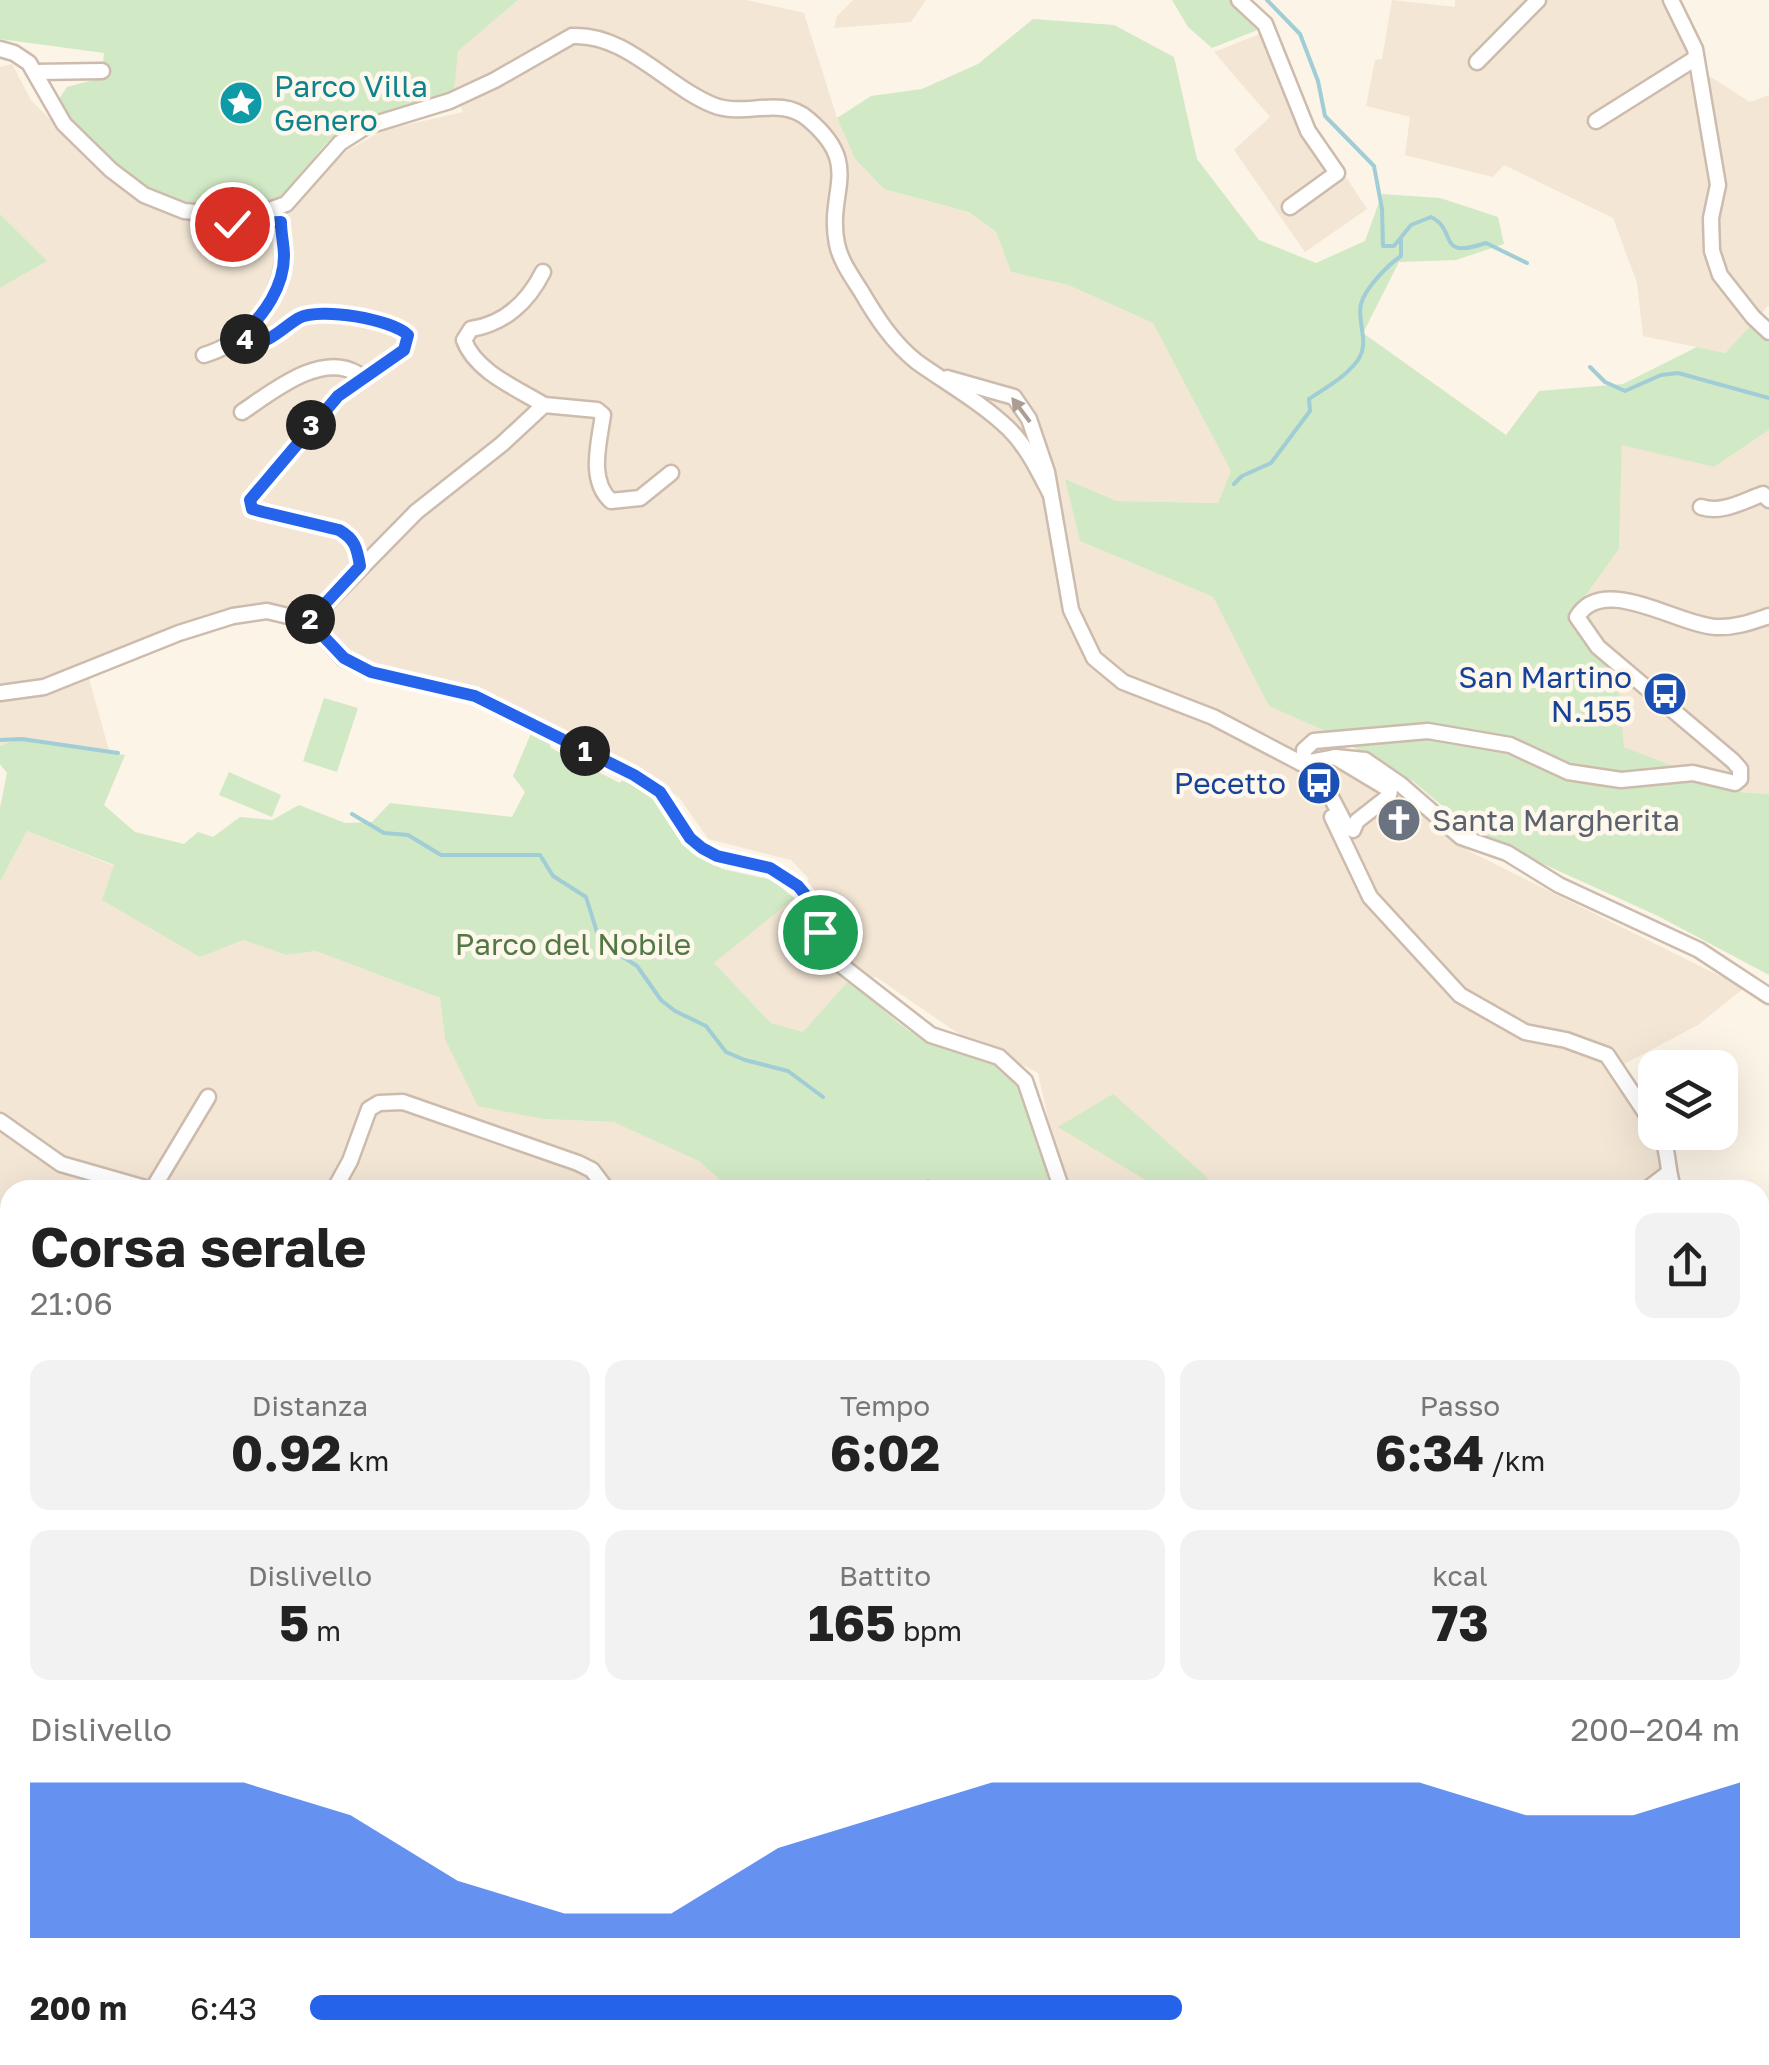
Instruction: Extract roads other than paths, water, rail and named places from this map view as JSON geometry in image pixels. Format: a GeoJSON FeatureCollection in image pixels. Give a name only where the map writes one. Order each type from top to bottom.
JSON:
{"type":"FeatureCollection","features":[{"type":"Feature","properties":{"kind":"street"},"geometry":{"type":"LineString","coordinates":[[1239,0],[1265,24],[1308,131],[1337,173],[1290,206]]}},
{"type":"Feature","properties":{"kind":"street"},"geometry":{"type":"LineString","coordinates":[[1478,62],[1538,0]]}},
{"type":"Feature","properties":{"kind":"street"},"geometry":{"type":"LineString","coordinates":[[1671,0],[1696,58],[1718,185],[1711,218],[1712,251],[1720,276],[1769,332]]}},
{"type":"Feature","properties":{"kind":"street"},"geometry":{"type":"LineString","coordinates":[[200,214],[239,216],[276,209],[293,198],[332,150],[352,134],[378,122],[450,102],[572,36],[591,36],[630,53],[676,86],[714,105],[731,110],[785,107],[809,120],[826,138],[841,165],[835,228],[839,252],[876,317],[906,352],[1011,431],[1025,447],[1050,493]]}},
{"type":"Feature","properties":{"kind":"street"},"geometry":{"type":"LineString","coordinates":[[0,49],[22,57],[36,72],[64,124],[111,170],[156,202],[232,224],[281,222],[284,256],[276,290],[265,310],[232,343],[204,355]]}},
{"type":"Feature","properties":{"kind":"street"},"geometry":{"type":"LineString","coordinates":[[1596,121],[1696,58]]}},
{"type":"Feature","properties":{"kind":"street"},"geometry":{"type":"LineString","coordinates":[[36,72],[102,70]]}},
{"type":"Feature","properties":{"kind":"street"},"geometry":{"type":"LineString","coordinates":[[543,272],[508,316],[495,324],[471,329],[464,340],[469,352],[486,368],[544,405],[597,410],[604,415],[596,455],[602,493],[611,501],[640,498],[672,473]]}},
{"type":"Feature","properties":{"kind":"street"},"geometry":{"type":"LineString","coordinates":[[242,334],[256,344],[306,316],[329,314],[393,324],[408,335],[404,350],[338,396],[250,500],[252,509],[350,536],[360,566]]}},
{"type":"Feature","properties":{"kind":"street"},"geometry":{"type":"LineString","coordinates":[[242,412],[312,371],[350,368],[359,379]]}},
{"type":"Feature","properties":{"kind":"street"},"geometry":{"type":"LineString","coordinates":[[941,377],[973,383],[1014,398],[1030,418],[1050,493],[1071,610],[1094,658],[1124,682],[1213,717],[1318,772],[1345,824],[1353,830],[1357,821],[1389,796],[1390,790],[1336,757]]}},
{"type":"Feature","properties":{"kind":"street"},"geometry":{"type":"LineString","coordinates":[[309,621],[416,512],[544,405]]}},
{"type":"Feature","properties":{"kind":"street"},"geometry":{"type":"LineString","coordinates":[[1701,507],[1723,509],[1763,494],[1769,500]]}},
{"type":"Feature","properties":{"kind":"street"},"geometry":{"type":"LineString","coordinates":[[1638,1102],[1606,1055],[1566,1040],[1525,1032],[1460,995],[1370,897],[1304,763],[1304,750],[1314,740],[1428,730],[1510,745],[1568,772],[1621,780],[1693,772],[1735,783],[1740,779],[1740,769],[1733,760],[1598,647],[1578,617],[1584,606],[1606,598],[1711,627],[1737,627],[1769,616]]}},
{"type":"Feature","properties":{"kind":"street"},"geometry":{"type":"LineString","coordinates":[[0,692],[44,687],[180,633],[233,616],[267,612],[309,621],[344,658],[371,672],[475,696],[634,775],[660,792],[690,838],[702,848],[717,856],[770,868],[798,886],[808,898],[832,958],[931,1035],[999,1057],[1025,1081],[1059,1180]]}},
{"type":"Feature","properties":{"kind":"street"},"geometry":{"type":"LineString","coordinates":[[1304,763],[1336,757],[1365,760],[1400,784],[1461,837],[1508,853],[1559,885],[1699,950],[1769,996]]}},
{"type":"Feature","properties":{"kind":"street"},"geometry":{"type":"LineString","coordinates":[[158,1180],[208,1098]]}},
{"type":"Feature","properties":{"kind":"street"},"geometry":{"type":"LineString","coordinates":[[340,1180],[369,1109],[391,1101],[424,1108],[578,1164],[592,1170],[600,1180]]}},
{"type":"Feature","properties":{"kind":"street"},"geometry":{"type":"LineString","coordinates":[[0,1121],[61,1164],[117,1180]]}},
{"type":"Feature","properties":{"kind":"street"},"geometry":{"type":"LineString","coordinates":[[1666,1150],[1670,1180]]}},
{"type":"Feature","properties":{"kind":"street"},"geometry":{"type":"LineString","coordinates":[[1659,1180],[1667,1174]]}},
{"type":"Feature","properties":{"kind":"waterway"},"geometry":{"type":"LineString","coordinates":[[1267,0],[1300,34],[1318,81],[1325,116],[1374,166],[1382,209],[1383,246],[1394,246],[1411,225],[1431,217],[1454,246],[1486,243],[1527,263]]}},
{"type":"Feature","properties":{"kind":"waterway"},"geometry":{"type":"LineString","coordinates":[[1234,484],[1242,476],[1271,463],[1310,411],[1309,399],[1344,375],[1360,357],[1361,304],[1378,277],[1401,256],[1401,240]]}},
{"type":"Feature","properties":{"kind":"waterway"},"geometry":{"type":"LineString","coordinates":[[1590,367],[1605,382],[1625,391],[1661,375],[1678,373],[1769,398]]}},
{"type":"Feature","properties":{"kind":"waterway"},"geometry":{"type":"LineString","coordinates":[[0,740],[22,739],[118,753]]}},
{"type":"Feature","properties":{"kind":"waterway"},"geometry":{"type":"LineString","coordinates":[[352,814],[384,833],[408,835],[441,855],[540,855],[553,876],[586,897],[600,942],[637,966],[661,1000],[706,1026],[726,1052],[788,1071],[823,1097]]}},
{"type":"Feature","properties":{"kind":"place","name":"Parco Villa Genero"},"geometry":{"type":"Point","coordinates":[241,103]}},
{"type":"Feature","properties":{"kind":"place","name":"San Martino N.155"},"geometry":{"type":"Point","coordinates":[1665,694]}},
{"type":"Feature","properties":{"kind":"place","name":"Pecetto"},"geometry":{"type":"Point","coordinates":[1319,783]}},
{"type":"Feature","properties":{"kind":"place","name":"Santa Margherita"},"geometry":{"type":"Point","coordinates":[1399,820]}},
{"type":"Feature","properties":{"kind":"park label","name":"Parco del Nobile"},"geometry":{"type":"Point","coordinates":[573,944]}}]}
